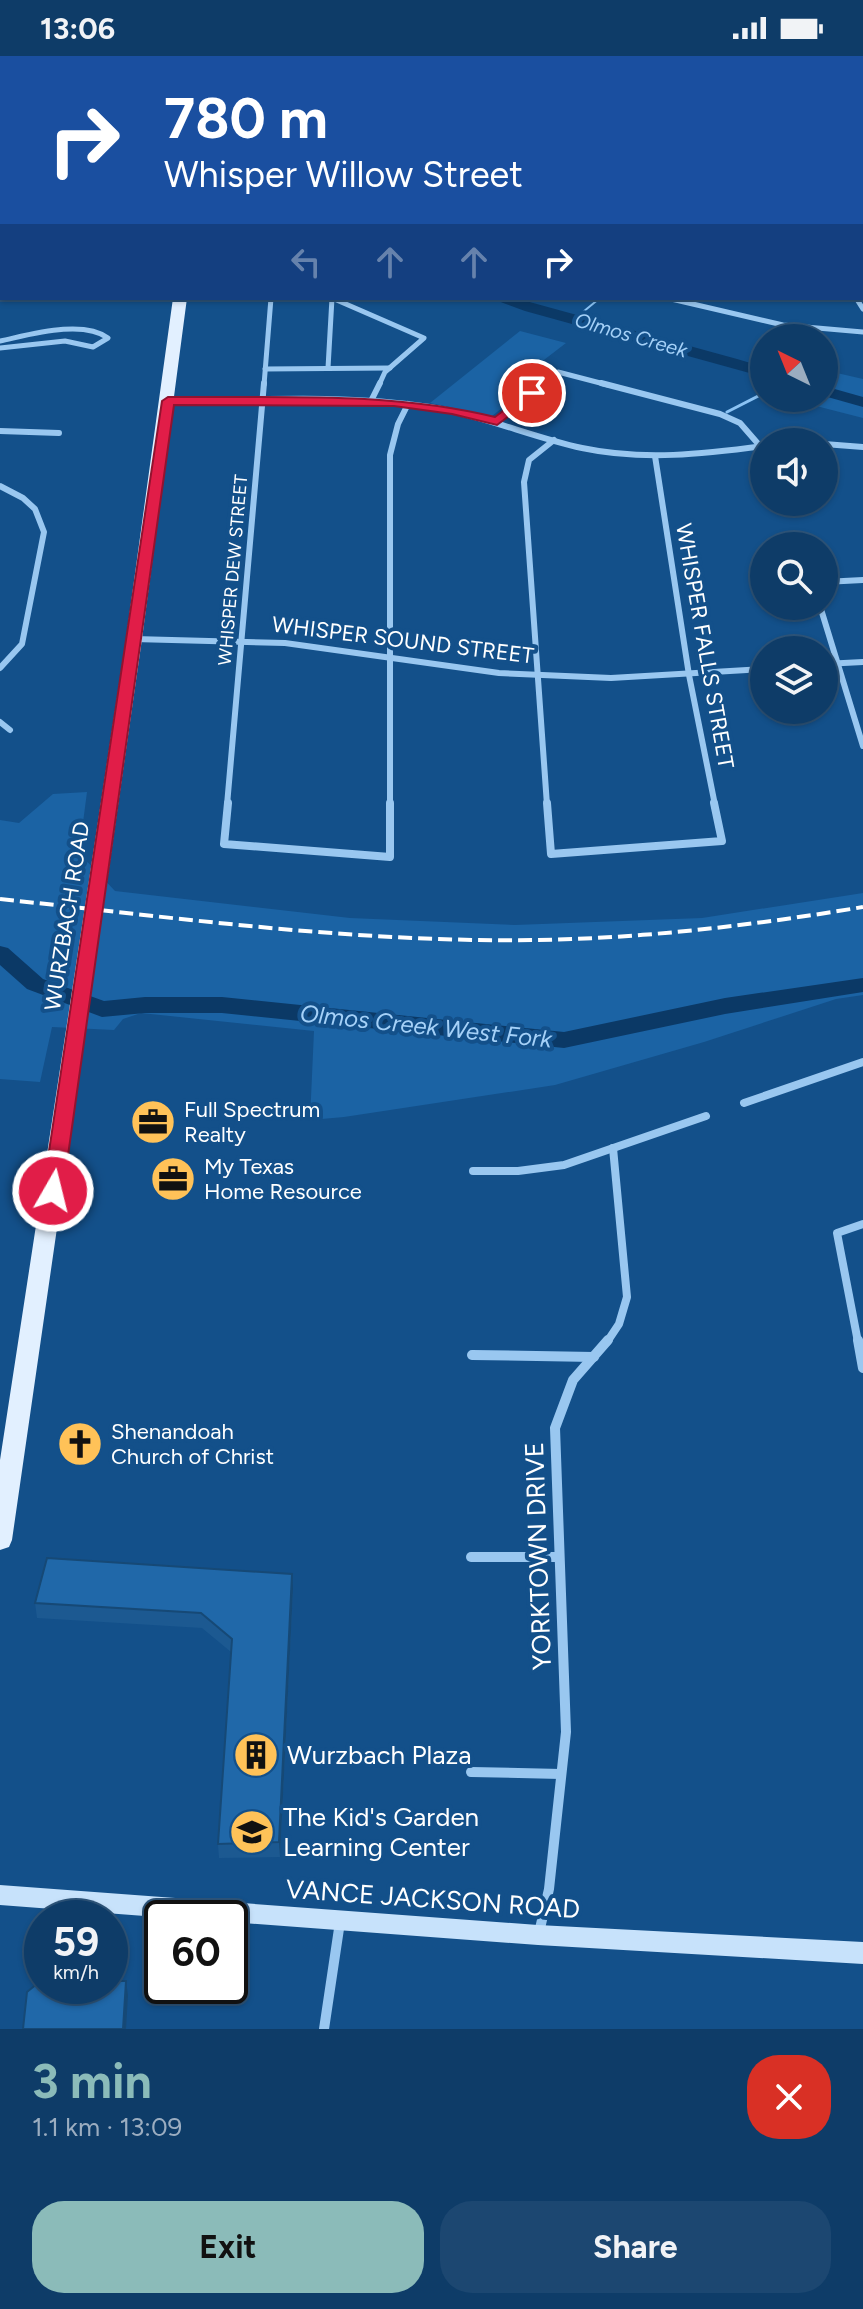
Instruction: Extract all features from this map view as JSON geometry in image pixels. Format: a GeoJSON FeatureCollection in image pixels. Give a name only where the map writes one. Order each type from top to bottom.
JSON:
{"type":"FeatureCollection","features":[{"type":"Feature","properties":{"kind":"main road","name":"WURZBACH ROAD"},"geometry":{"type":"LineString","coordinates":[[0,1540],[134,639],[180,300]]}},
{"type":"Feature","properties":{"kind":"main road","name":"VANCE JACKSON ROAD"},"geometry":{"type":"LineString","coordinates":[[0,1895],[538,1935],[863,1953]]}},
{"type":"Feature","properties":{"kind":"street","name":"WHISPER DEW STREET"},"geometry":{"type":"LineString","coordinates":[[271,300],[224,844],[390,857],[391,658]]}},
{"type":"Feature","properties":{"kind":"street"},"geometry":{"type":"LineString","coordinates":[[328,368],[332,300]]}},
{"type":"Feature","properties":{"kind":"street"},"geometry":{"type":"LineString","coordinates":[[337,300],[424,338],[377,383],[371,401]]}},
{"type":"Feature","properties":{"kind":"street"},"geometry":{"type":"LineString","coordinates":[[683,300],[783,325],[863,332]]}},
{"type":"Feature","properties":{"kind":"street"},"geometry":{"type":"LineString","coordinates":[[0,341],[57,329],[101,333],[108,338],[93,347],[65,341],[0,348]]}},
{"type":"Feature","properties":{"kind":"street"},"geometry":{"type":"LineString","coordinates":[[65,341],[76,331]]}},
{"type":"Feature","properties":{"kind":"street"},"geometry":{"type":"LineString","coordinates":[[265,369],[390,368]]}},
{"type":"Feature","properties":{"kind":"street"},"geometry":{"type":"LineString","coordinates":[[497,421],[558,372],[720,414],[740,423],[750,433]]}},
{"type":"Feature","properties":{"kind":"street"},"geometry":{"type":"LineString","coordinates":[[168,401],[371,401],[408,404],[497,421],[600,451],[655,456],[750,447]]}},
{"type":"Feature","properties":{"kind":"street"},"geometry":{"type":"LineString","coordinates":[[391,658],[390,455],[398,424],[408,404]]}},
{"type":"Feature","properties":{"kind":"street"},"geometry":{"type":"LineString","coordinates":[[0,431],[59,433]]}},
{"type":"Feature","properties":{"kind":"street"},"geometry":{"type":"LineString","coordinates":[[539,674],[524,482],[529,460],[554,440]]}},
{"type":"Feature","properties":{"kind":"street"},"geometry":{"type":"LineString","coordinates":[[838,445],[863,447]]}},
{"type":"Feature","properties":{"kind":"street","name":"WHISPER FALLS STREET"},"geometry":{"type":"LineString","coordinates":[[539,674],[551,854],[722,841],[689,675],[655,456]]}},
{"type":"Feature","properties":{"kind":"street"},"geometry":{"type":"LineString","coordinates":[[0,486],[34,507],[42,519],[44,532],[22,644],[0,668]]}},
{"type":"Feature","properties":{"kind":"street"},"geometry":{"type":"LineString","coordinates":[[838,581],[863,580]]}},
{"type":"Feature","properties":{"kind":"street","name":"WHISPER SOUND STREET"},"geometry":{"type":"LineString","coordinates":[[134,639],[241,640],[321,647],[499,673],[611,678],[750,670]]}},
{"type":"Feature","properties":{"kind":"street"},"geometry":{"type":"LineString","coordinates":[[838,663],[863,662]]}},
{"type":"Feature","properties":{"kind":"street"},"geometry":{"type":"LineString","coordinates":[[838,669],[863,746]]}},
{"type":"Feature","properties":{"kind":"street"},"geometry":{"type":"LineString","coordinates":[[0,722],[10,730]]}},
{"type":"Feature","properties":{"kind":"street"},"geometry":{"type":"LineString","coordinates":[[744,1103],[863,1062]]}},
{"type":"Feature","properties":{"kind":"street"},"geometry":{"type":"LineString","coordinates":[[473,1171],[542,1170],[706,1116]]}},
{"type":"Feature","properties":{"kind":"street","name":"YORKTOWN DRIVE"},"geometry":{"type":"LineString","coordinates":[[538,1935],[549,1889],[567,1702],[558,1557],[555,1428],[558,1411],[573,1379],[618,1330],[625,1314],[627,1297],[613,1148]]}},
{"type":"Feature","properties":{"kind":"street"},"geometry":{"type":"LineString","coordinates":[[863,1224],[837,1233],[863,1368]]}},
{"type":"Feature","properties":{"kind":"street"},"geometry":{"type":"LineString","coordinates":[[472,1355],[594,1357]]}},
{"type":"Feature","properties":{"kind":"street"},"geometry":{"type":"LineString","coordinates":[[471,1557],[558,1557]]}},
{"type":"Feature","properties":{"kind":"street"},"geometry":{"type":"LineString","coordinates":[[471,1772],[561,1774]]}},
{"type":"Feature","properties":{"kind":"street"},"geometry":{"type":"LineString","coordinates":[[324,2029],[340,1921]]}},
{"type":"Feature","properties":{"kind":"shaded area"},"geometry":{"type":"Polygon","coordinates":[[[520,331],[566,343],[540,363],[553,367],[492,416],[430,403],[520,331]]]}},
{"type":"Feature","properties":{"kind":"shaded area"},"geometry":{"type":"Polygon","coordinates":[[[838,373],[863,379],[863,418],[838,412],[838,373]]]}},
{"type":"Feature","properties":{"kind":"shaded area"},"geometry":{"type":"Polygon","coordinates":[[[87,792],[79,853],[115,891],[350,918],[515,925],[702,918],[863,893],[863,995],[836,999],[704,1042],[555,1085],[344,1117],[310,1120],[314,1031],[141,1013],[123,1019],[114,1030],[52,1027],[40,1082],[0,1079],[0,820],[19,823],[53,794],[87,792]]]}},
{"type":"Feature","properties":{"kind":"building","name":"Wurzbach Plaza"},"geometry":{"type":"Polygon","coordinates":[[[47,1558],[292,1574],[279,1842],[218,1844],[232,1639],[201,1613],[35,1603],[47,1558]]]}},
{"type":"Feature","properties":{"kind":"building"},"geometry":{"type":"Polygon","coordinates":[[[26,2004],[125,2004],[123,2029],[23,2029],[26,2004]]]}},
{"type":"Feature","properties":{"kind":"waterway","name":"Olmos Creek"},"geometry":{"type":"LineString","coordinates":[[505,300],[750,368]]}},
{"type":"Feature","properties":{"kind":"waterway"},"geometry":{"type":"LineString","coordinates":[[572,321],[598,300]]}},
{"type":"Feature","properties":{"kind":"waterway","name":"Olmos Creek"},"geometry":{"type":"LineString","coordinates":[[838,395],[863,402]]}},
{"type":"Feature","properties":{"kind":"waterway"},"geometry":{"type":"LineString","coordinates":[[727,412],[750,400]]}},
{"type":"Feature","properties":{"kind":"waterway","name":"Olmos Creek West Fork"},"geometry":{"type":"LineString","coordinates":[[0,953],[35,984],[102,1009],[145,1005],[222,1005],[564,1040],[725,1006],[863,985]]}},
{"type":"Feature","properties":{"kind":"railway"},"geometry":{"type":"LineString","coordinates":[[0,899],[268,928],[471,940],[579,939],[660,933],[863,907]]}},
{"type":"Feature","properties":{"kind":"place","name":"Full Spectrum Realty"},"geometry":{"type":"Point","coordinates":[153,1122]}},
{"type":"Feature","properties":{"kind":"place","name":"My Texas Home Resource"},"geometry":{"type":"Point","coordinates":[173,1179]}},
{"type":"Feature","properties":{"kind":"place","name":"Shenandoah Church of Christ"},"geometry":{"type":"Point","coordinates":[80,1444]}},
{"type":"Feature","properties":{"kind":"place","name":"Wurzbach Plaza"},"geometry":{"type":"Point","coordinates":[256,1755]}},
{"type":"Feature","properties":{"kind":"place","name":"The Kid's Garden Learning Center"},"geometry":{"type":"Point","coordinates":[252,1832]}},
{"type":"Feature","properties":{"kind":"route"},"geometry":{"type":"LineString","coordinates":[[53,1191],[168,401],[341,400],[394,403],[452,410],[497,421],[532,393]]}}]}
